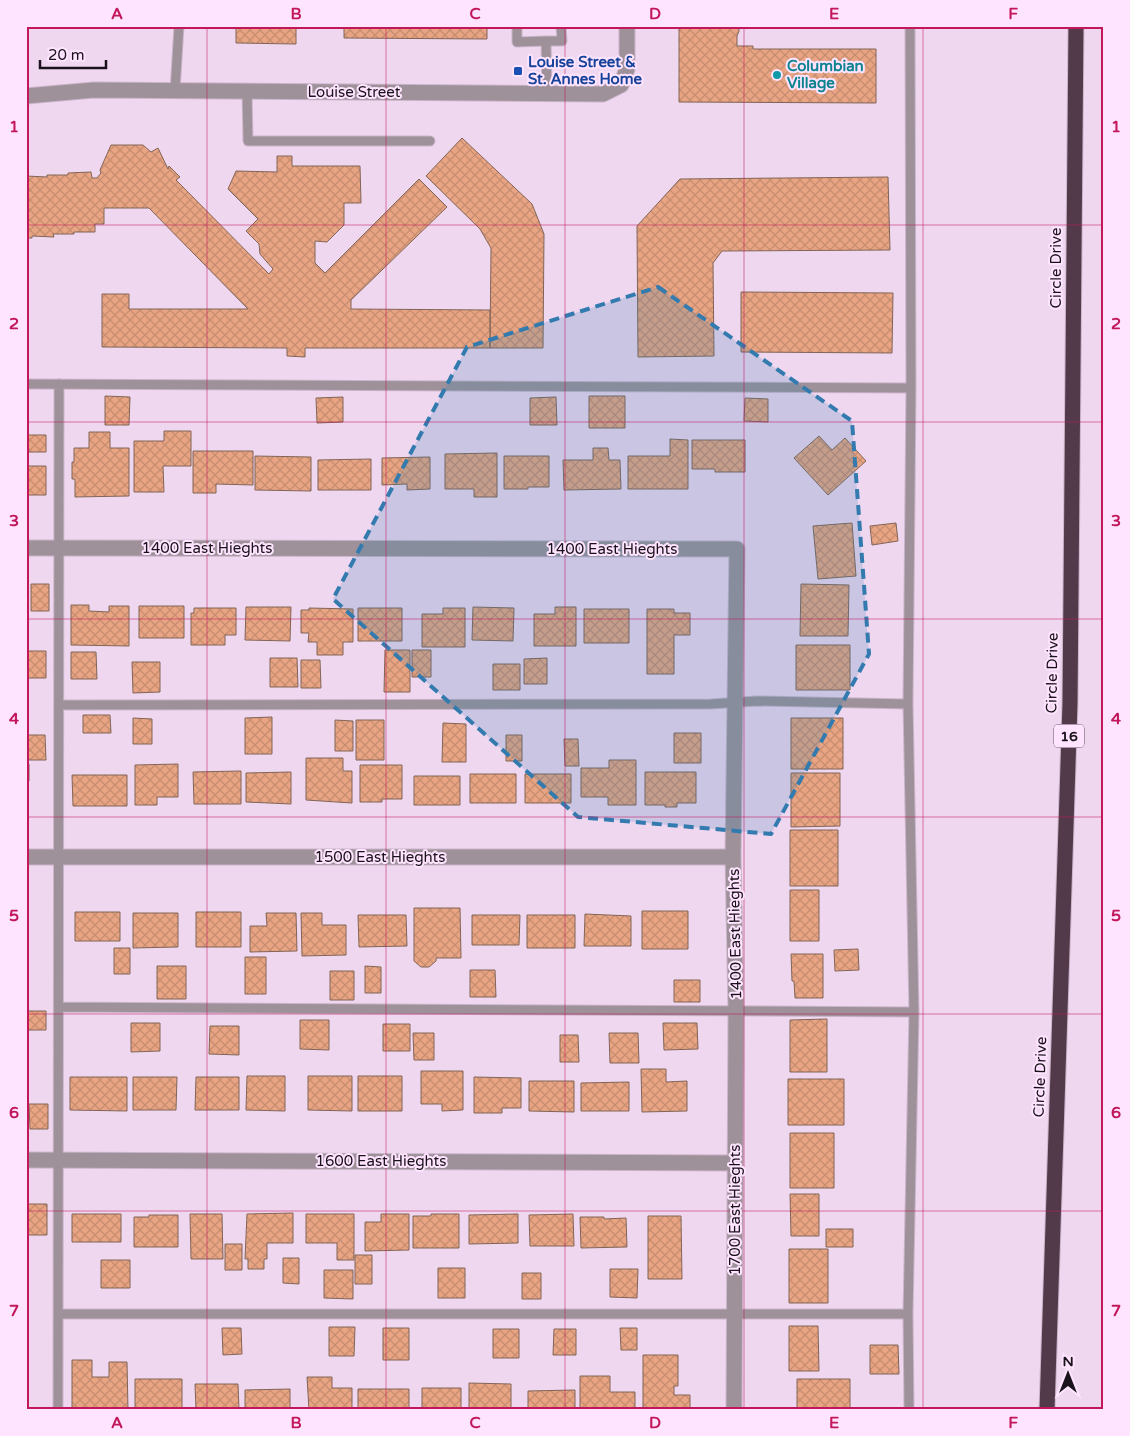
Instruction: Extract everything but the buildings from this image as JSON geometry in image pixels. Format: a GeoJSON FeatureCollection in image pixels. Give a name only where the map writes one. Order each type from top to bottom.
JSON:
{"type":"FeatureCollection","features":[{"type":"Feature","properties":{"kind":"highway"},"geometry":{"type":"LineString","coordinates":[[1070,26],[1075,62]]}},
{"type":"Feature","properties":{"kind":"highway","name":"Circle Drive"},"geometry":{"type":"LineString","coordinates":[[1047,1410],[1070,703],[1076,26]]}},
{"type":"Feature","properties":{"kind":"street","name":"Louise Street"},"geometry":{"type":"LineString","coordinates":[[26,96],[94,90],[603,94],[620,85],[627,69],[627,26]]}},
{"type":"Feature","properties":{"kind":"street","name":"1400 East Hieghts"},"geometry":{"type":"LineString","coordinates":[[26,548],[737,549],[733,857],[736,1010]]}},
{"type":"Feature","properties":{"kind":"street","name":"1500 East Hieghts"},"geometry":{"type":"LineString","coordinates":[[26,857],[733,857]]}},
{"type":"Feature","properties":{"kind":"street","name":"1700 East Hieghts"},"geometry":{"type":"LineString","coordinates":[[734,1410],[736,1010]]}},
{"type":"Feature","properties":{"kind":"street","name":"1600 East Hieghts"},"geometry":{"type":"LineString","coordinates":[[26,1160],[736,1163]]}},
{"type":"Feature","properties":{"kind":"lane"},"geometry":{"type":"LineString","coordinates":[[175,91],[179,26]]}},
{"type":"Feature","properties":{"kind":"lane"},"geometry":{"type":"LineString","coordinates":[[517,26],[517,42],[562,41],[562,26]]}},
{"type":"Feature","properties":{"kind":"lane"},"geometry":{"type":"LineString","coordinates":[[909,1410],[908,1314],[914,1012],[908,704],[911,388],[910,26]]}},
{"type":"Feature","properties":{"kind":"lane"},"geometry":{"type":"LineString","coordinates":[[546,41],[547,94]]}},
{"type":"Feature","properties":{"kind":"lane"},"geometry":{"type":"LineString","coordinates":[[247,91],[248,141],[430,141]]}},
{"type":"Feature","properties":{"kind":"lane"},"geometry":{"type":"LineString","coordinates":[[26,384],[911,388]]}},
{"type":"Feature","properties":{"kind":"lane"},"geometry":{"type":"LineString","coordinates":[[58,1410],[59,384]]}},
{"type":"Feature","properties":{"kind":"lane"},"geometry":{"type":"LineString","coordinates":[[59,705],[691,704],[735,702],[908,704]]}},
{"type":"Feature","properties":{"kind":"lane"},"geometry":{"type":"LineString","coordinates":[[59,1007],[914,1012]]}},
{"type":"Feature","properties":{"kind":"lane"},"geometry":{"type":"LineString","coordinates":[[59,1314],[908,1314]]}},
{"type":"Feature","properties":{"kind":"highlighted area"},"geometry":{"type":"Polygon","coordinates":[[[658,287],[852,421],[869,654],[771,834],[578,817],[333,599],[467,347],[658,287]]]}},
{"type":"Feature","properties":{"kind":"place","name":"Louise Street & St. Annes Home"},"geometry":{"type":"Point","coordinates":[518,71]}},
{"type":"Feature","properties":{"kind":"place","name":"Columbian Village"},"geometry":{"type":"Point","coordinates":[777,75]}}]}
